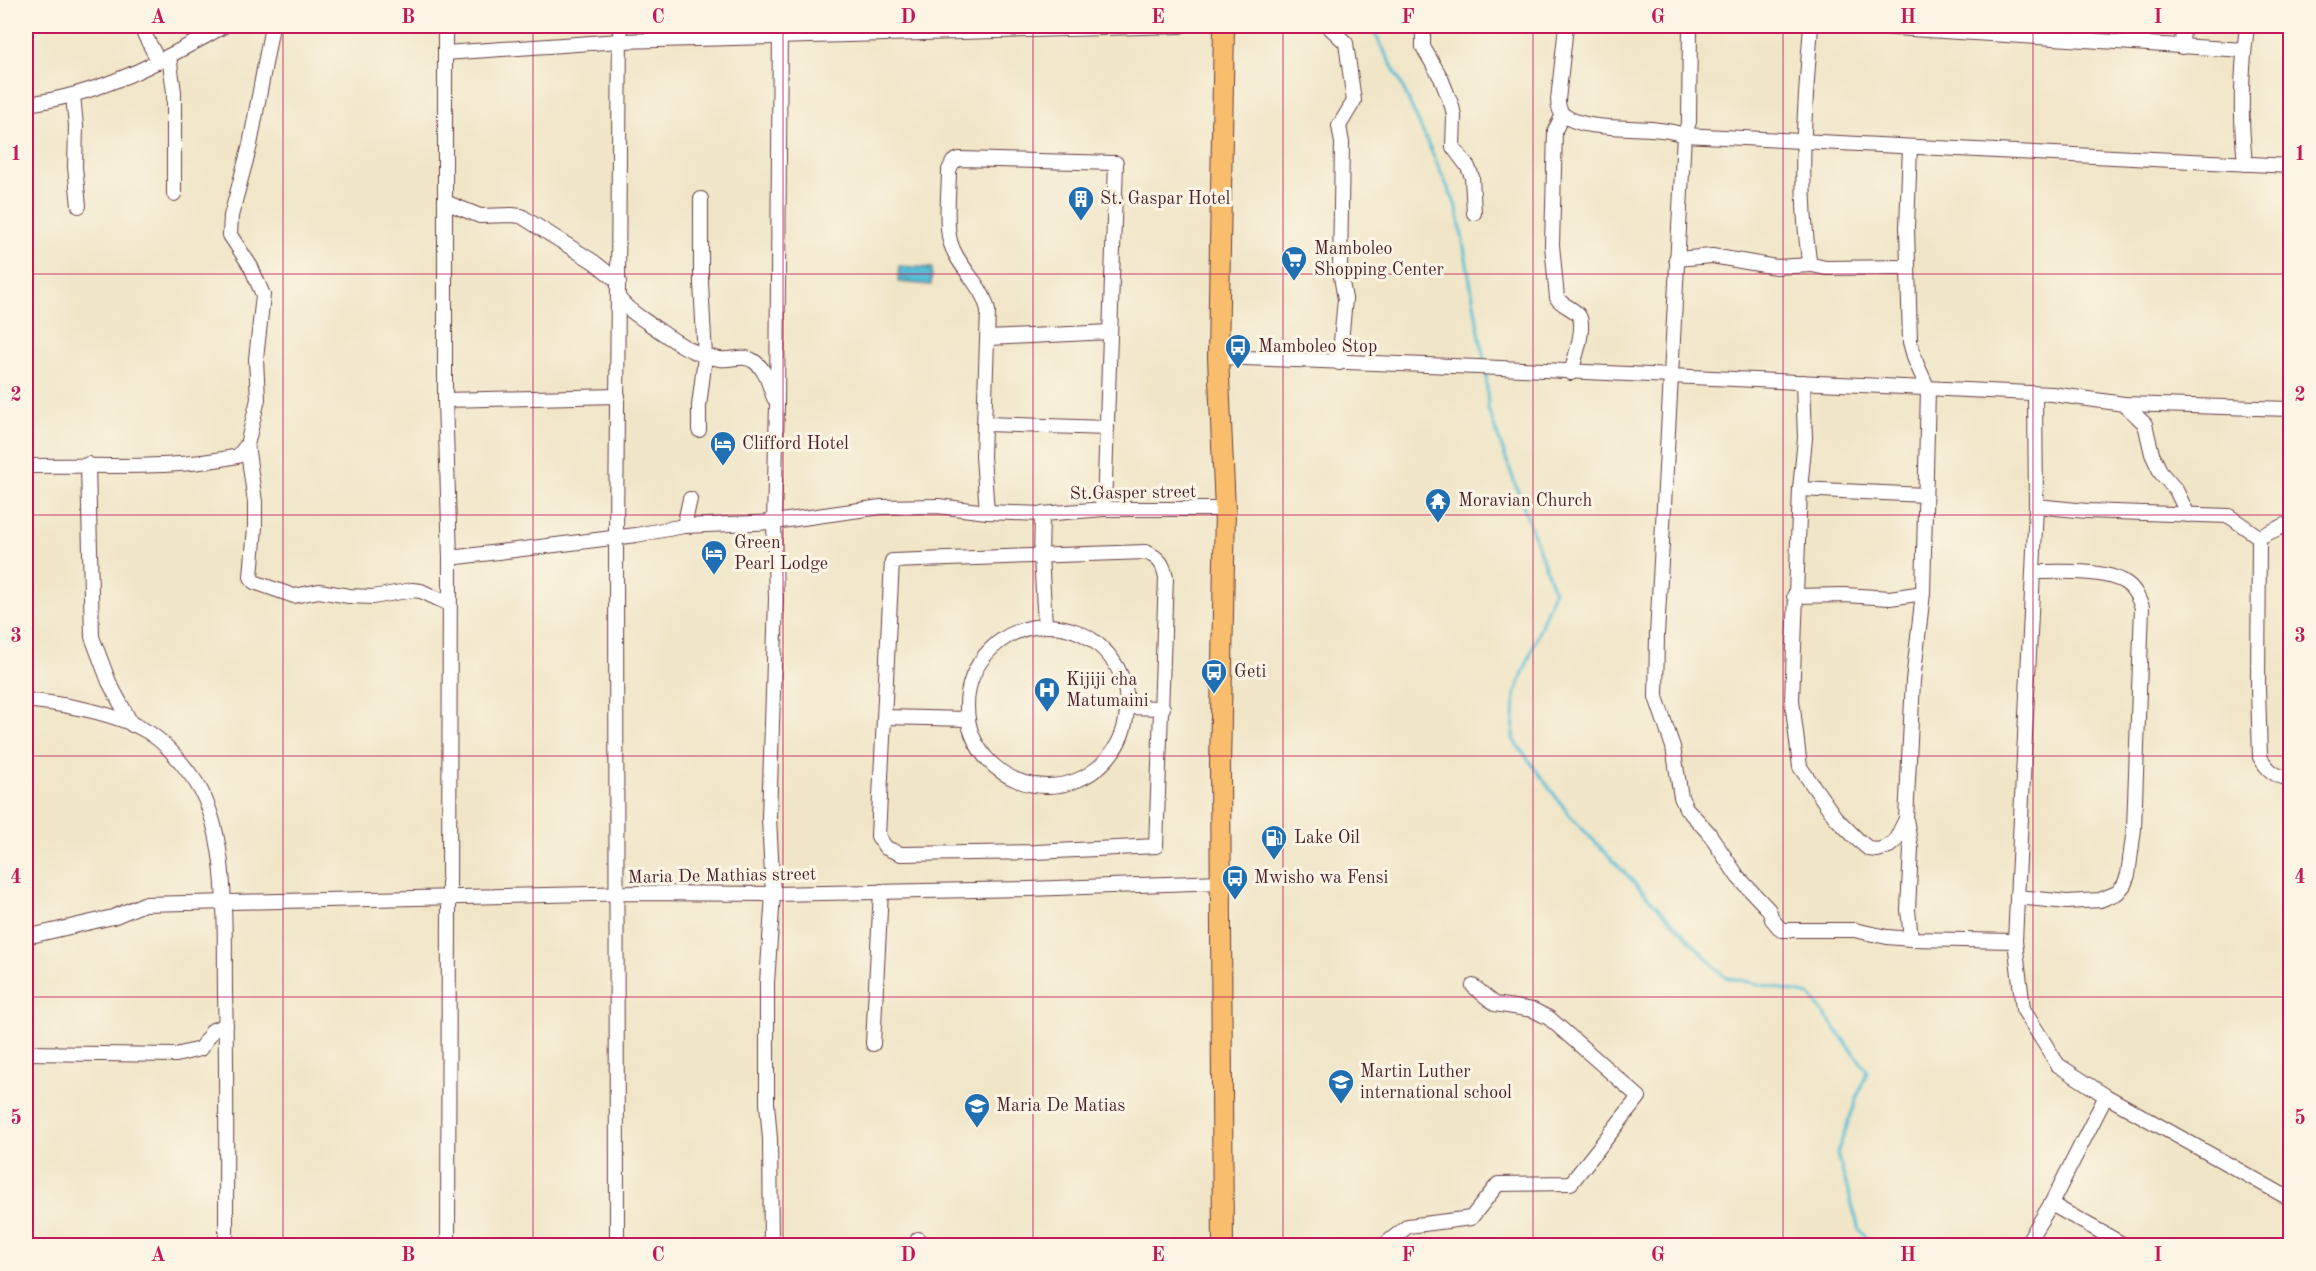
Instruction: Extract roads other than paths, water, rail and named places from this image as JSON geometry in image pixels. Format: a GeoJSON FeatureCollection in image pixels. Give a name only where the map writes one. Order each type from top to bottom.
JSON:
{"type":"FeatureCollection","features":[{"type":"Feature","properties":{"kind":"highway"},"geometry":{"type":"LineString","coordinates":[[1223,1245],[1221,882],[1225,509],[1218,357],[1224,26]]}},
{"type":"Feature","properties":{"kind":"street"},"geometry":{"type":"LineString","coordinates":[[140,26],[164,59],[175,108],[174,195]]}},
{"type":"Feature","properties":{"kind":"street"},"geometry":{"type":"LineString","coordinates":[[26,104],[106,86],[164,59],[224,26]]}},
{"type":"Feature","properties":{"kind":"street"},"geometry":{"type":"LineString","coordinates":[[26,466],[133,465],[230,458],[242,453],[247,445],[258,399],[256,359],[263,295],[251,267],[230,235],[231,216],[250,145],[272,26]]}},
{"type":"Feature","properties":{"kind":"street"},"geometry":{"type":"LineString","coordinates":[[445,26],[445,400],[450,558],[448,1245]]}},
{"type":"Feature","properties":{"kind":"street"},"geometry":{"type":"LineString","coordinates":[[617,1245],[615,895],[620,26]]}},
{"type":"Feature","properties":{"kind":"street"},"geometry":{"type":"LineString","coordinates":[[445,53],[780,31],[1180,26]]}},
{"type":"Feature","properties":{"kind":"street"},"geometry":{"type":"LineString","coordinates":[[1328,26],[1346,43],[1354,101],[1339,126],[1342,143],[1340,271],[1345,299],[1339,363]]}},
{"type":"Feature","properties":{"kind":"street"},"geometry":{"type":"LineString","coordinates":[[1423,26],[1423,47],[1441,78],[1455,116],[1453,147],[1468,167],[1472,177],[1474,213]]}},
{"type":"Feature","properties":{"kind":"street"},"geometry":{"type":"LineString","coordinates":[[1566,26],[1558,108],[1563,115],[1582,123],[1684,135],[2290,166]]}},
{"type":"Feature","properties":{"kind":"street"},"geometry":{"type":"LineString","coordinates":[[1690,26],[1689,122],[1684,135],[1676,259],[1656,635],[1656,697],[1673,747],[1681,797],[1686,808],[1708,832],[1738,877],[1769,910],[1772,919],[1781,930],[1854,930],[1911,939],[2015,941]]}},
{"type":"Feature","properties":{"kind":"street"},"geometry":{"type":"LineString","coordinates":[[1811,26],[1804,142],[1805,226],[1809,260],[1812,265]]}},
{"type":"Feature","properties":{"kind":"street"},"geometry":{"type":"LineString","coordinates":[[1864,26],[2051,32],[2182,47],[2244,50]]}},
{"type":"Feature","properties":{"kind":"street"},"geometry":{"type":"LineString","coordinates":[[2182,47],[2183,26]]}},
{"type":"Feature","properties":{"kind":"street"},"geometry":{"type":"LineString","coordinates":[[2245,164],[2240,122],[2240,93],[2247,26]]}},
{"type":"Feature","properties":{"kind":"street"},"geometry":{"type":"LineString","coordinates":[[771,1245],[770,1139],[767,1102],[767,983],[773,894],[769,818],[776,599],[774,522],[780,31]]}},
{"type":"Feature","properties":{"kind":"street"},"geometry":{"type":"LineString","coordinates":[[73,95],[79,206]]}},
{"type":"Feature","properties":{"kind":"street"},"geometry":{"type":"LineString","coordinates":[[1563,115],[1556,126],[1555,137],[1553,268],[1558,300],[1575,312],[1580,321],[1581,334],[1571,373]]}},
{"type":"Feature","properties":{"kind":"street"},"geometry":{"type":"LineString","coordinates":[[1911,147],[1908,267],[1910,342],[1928,389],[1923,593],[1913,681],[1906,819],[1911,849],[1908,910],[1911,939]]}},
{"type":"Feature","properties":{"kind":"street"},"geometry":{"type":"LineString","coordinates":[[987,512],[983,468],[988,338],[986,304],[950,240],[949,170],[953,162],[959,159],[1116,163],[1104,509]]}},
{"type":"Feature","properties":{"kind":"street"},"geometry":{"type":"LineString","coordinates":[[699,430],[699,406],[705,357],[701,283],[701,199]]}},
{"type":"Feature","properties":{"kind":"street"},"geometry":{"type":"LineString","coordinates":[[445,202],[480,216],[512,214],[521,216],[594,262],[619,282]]}},
{"type":"Feature","properties":{"kind":"street"},"geometry":{"type":"LineString","coordinates":[[1676,259],[1712,256],[1776,267],[1812,265],[1826,268],[1908,267]]}},
{"type":"Feature","properties":{"kind":"street"},"geometry":{"type":"LineString","coordinates":[[619,298],[632,311],[671,340],[705,357],[723,359],[744,357],[754,360],[764,372],[777,405]]}},
{"type":"Feature","properties":{"kind":"street"},"geometry":{"type":"LineString","coordinates":[[988,338],[1110,332]]}},
{"type":"Feature","properties":{"kind":"street"},"geometry":{"type":"LineString","coordinates":[[1218,357],[2052,394],[2124,404],[2290,410]]}},
{"type":"Feature","properties":{"kind":"street"},"geometry":{"type":"LineString","coordinates":[[1803,382],[1805,438],[1794,596],[1792,700],[1800,768],[1835,817],[1869,849],[1878,850],[1889,846],[1901,832],[1906,819]]}},
{"type":"Feature","properties":{"kind":"street"},"geometry":{"type":"LineString","coordinates":[[2035,395],[2036,506],[2015,941],[2023,1009],[2058,1065],[2106,1096],[2290,1199]]}},
{"type":"Feature","properties":{"kind":"street"},"geometry":{"type":"LineString","coordinates":[[445,400],[618,396]]}},
{"type":"Feature","properties":{"kind":"street"},"geometry":{"type":"LineString","coordinates":[[2124,404],[2145,424],[2152,454],[2161,473],[2176,490],[2188,515]]}},
{"type":"Feature","properties":{"kind":"street"},"geometry":{"type":"LineString","coordinates":[[984,424],[1107,428]]}},
{"type":"Feature","properties":{"kind":"street"},"geometry":{"type":"LineString","coordinates":[[247,445],[255,502],[251,574],[254,582],[294,596],[319,591],[349,597],[373,597],[412,590],[421,591],[449,604]]}},
{"type":"Feature","properties":{"kind":"street"},"geometry":{"type":"LineString","coordinates":[[88,464],[92,637],[109,682],[132,725]]}},
{"type":"Feature","properties":{"kind":"street"},"geometry":{"type":"LineString","coordinates":[[1800,489],[1925,495]]}},
{"type":"Feature","properties":{"kind":"street"},"geometry":{"type":"LineString","coordinates":[[684,526],[690,499]]}},
{"type":"Feature","properties":{"kind":"street","name":"St.Gasper street"},"geometry":{"type":"LineString","coordinates":[[450,558],[684,526],[774,522],[881,507],[938,506],[987,512],[1042,514],[1104,509],[1225,509]]}},
{"type":"Feature","properties":{"kind":"street"},"geometry":{"type":"LineString","coordinates":[[2036,506],[2087,511],[2229,516],[2259,537]]}},
{"type":"Feature","properties":{"kind":"street"},"geometry":{"type":"LineString","coordinates":[[1042,514],[1041,557],[1045,625]]}},
{"type":"Feature","properties":{"kind":"street"},"geometry":{"type":"LineString","coordinates":[[2259,537],[2290,523]]}},
{"type":"Feature","properties":{"kind":"street"},"geometry":{"type":"LineString","coordinates":[[2259,537],[2260,757],[2265,767],[2275,776],[2290,779]]}},
{"type":"Feature","properties":{"kind":"street"},"geometry":{"type":"LineString","coordinates":[[1146,552],[1155,556],[1163,564],[1166,578],[1156,846],[1036,852],[901,854],[886,848],[878,836],[892,561],[1041,557],[1146,552]]}},
{"type":"Feature","properties":{"kind":"street"},"geometry":{"type":"LineString","coordinates":[[2017,897],[2067,902],[2100,900],[2117,893],[2124,885],[2128,875],[2134,829],[2142,607],[2135,592],[2125,582],[2104,576],[2072,572],[2033,572]]}},
{"type":"Feature","properties":{"kind":"street"},"geometry":{"type":"LineString","coordinates":[[1794,596],[1890,598],[1923,593]]}},
{"type":"Feature","properties":{"kind":"street"},"geometry":{"type":"LineString","coordinates":[[1045,625],[1064,626],[1081,632],[1104,648],[1120,671],[1126,688],[1128,707],[1124,728],[1115,748],[1101,765],[1084,777],[1063,785],[1041,786],[1020,782],[1001,772],[985,758],[974,740],[967,719],[968,692],[977,666],[994,644],[1018,630],[1045,625]]}},
{"type":"Feature","properties":{"kind":"street"},"geometry":{"type":"LineString","coordinates":[[26,700],[85,710],[148,732],[191,774],[201,790],[213,820],[222,871],[223,903],[226,1025],[226,1245]]}},
{"type":"Feature","properties":{"kind":"street"},"geometry":{"type":"LineString","coordinates":[[1128,707],[1162,708]]}},
{"type":"Feature","properties":{"kind":"street"},"geometry":{"type":"LineString","coordinates":[[885,717],[967,719]]}},
{"type":"Feature","properties":{"kind":"street","name":"Maria De Mathias street"},"geometry":{"type":"LineString","coordinates":[[26,937],[113,916],[144,904],[637,893],[773,894],[1052,889],[1221,882]]}},
{"type":"Feature","properties":{"kind":"street"},"geometry":{"type":"LineString","coordinates":[[873,1044],[881,891]]}},
{"type":"Feature","properties":{"kind":"street"},"geometry":{"type":"LineString","coordinates":[[1383,1245],[1408,1226],[1471,1218],[1498,1184],[1571,1183],[1639,1097],[1549,1018],[1533,1010],[1495,1004],[1473,986]]}},
{"type":"Feature","properties":{"kind":"street"},"geometry":{"type":"LineString","coordinates":[[26,1053],[176,1055],[200,1049],[213,1030],[226,1025]]}},
{"type":"Feature","properties":{"kind":"street"},"geometry":{"type":"LineString","coordinates":[[2025,1245],[2051,1204],[2106,1096]]}},
{"type":"Feature","properties":{"kind":"street"},"geometry":{"type":"LineString","coordinates":[[2051,1204],[2126,1245]]}},
{"type":"Feature","properties":{"kind":"water"},"geometry":{"type":"Polygon","coordinates":[[[899,266],[932,268],[931,285],[898,282],[899,266]]]}},
{"type":"Feature","properties":{"kind":"waterway"},"geometry":{"type":"LineString","coordinates":[[1371,26],[1399,79],[1457,208],[1485,365]]}},
{"type":"Feature","properties":{"kind":"waterway"},"geometry":{"type":"LineString","coordinates":[[1486,371],[1488,409],[1554,591],[1515,695],[1513,739],[1571,817],[1725,977],[1810,995],[1867,1071],[1837,1153],[1859,1229],[1873,1246]]}},
{"type":"Feature","properties":{"kind":"place","name":"St. Gaspar Hotel"},"geometry":{"type":"Point","coordinates":[1081,222]}},
{"type":"Feature","properties":{"kind":"place","name":"Mamboleo Shopping Center"},"geometry":{"type":"Point","coordinates":[1294,282]}},
{"type":"Feature","properties":{"kind":"place","name":"Mamboleo Stop"},"geometry":{"type":"Point","coordinates":[1238,370]}},
{"type":"Feature","properties":{"kind":"place","name":"Clifford Hotel"},"geometry":{"type":"Point","coordinates":[723,467]}},
{"type":"Feature","properties":{"kind":"place","name":"Moravian Church"},"geometry":{"type":"Point","coordinates":[1438,524]}},
{"type":"Feature","properties":{"kind":"place","name":"Green Pearl Lodge"},"geometry":{"type":"Point","coordinates":[714,576]}},
{"type":"Feature","properties":{"kind":"place","name":"Geti"},"geometry":{"type":"Point","coordinates":[1214,695]}},
{"type":"Feature","properties":{"kind":"place","name":"Kijiji cha Matumaini"},"geometry":{"type":"Point","coordinates":[1047,713]}},
{"type":"Feature","properties":{"kind":"place","name":"Lake Oil"},"geometry":{"type":"Point","coordinates":[1274,861]}},
{"type":"Feature","properties":{"kind":"place","name":"Mwisho wa Fensi"},"geometry":{"type":"Point","coordinates":[1235,901]}},
{"type":"Feature","properties":{"kind":"place","name":"Martin Luther international school"},"geometry":{"type":"Point","coordinates":[1341,1105]}},
{"type":"Feature","properties":{"kind":"place","name":"Maria De Matias"},"geometry":{"type":"Point","coordinates":[977,1129]}}]}
